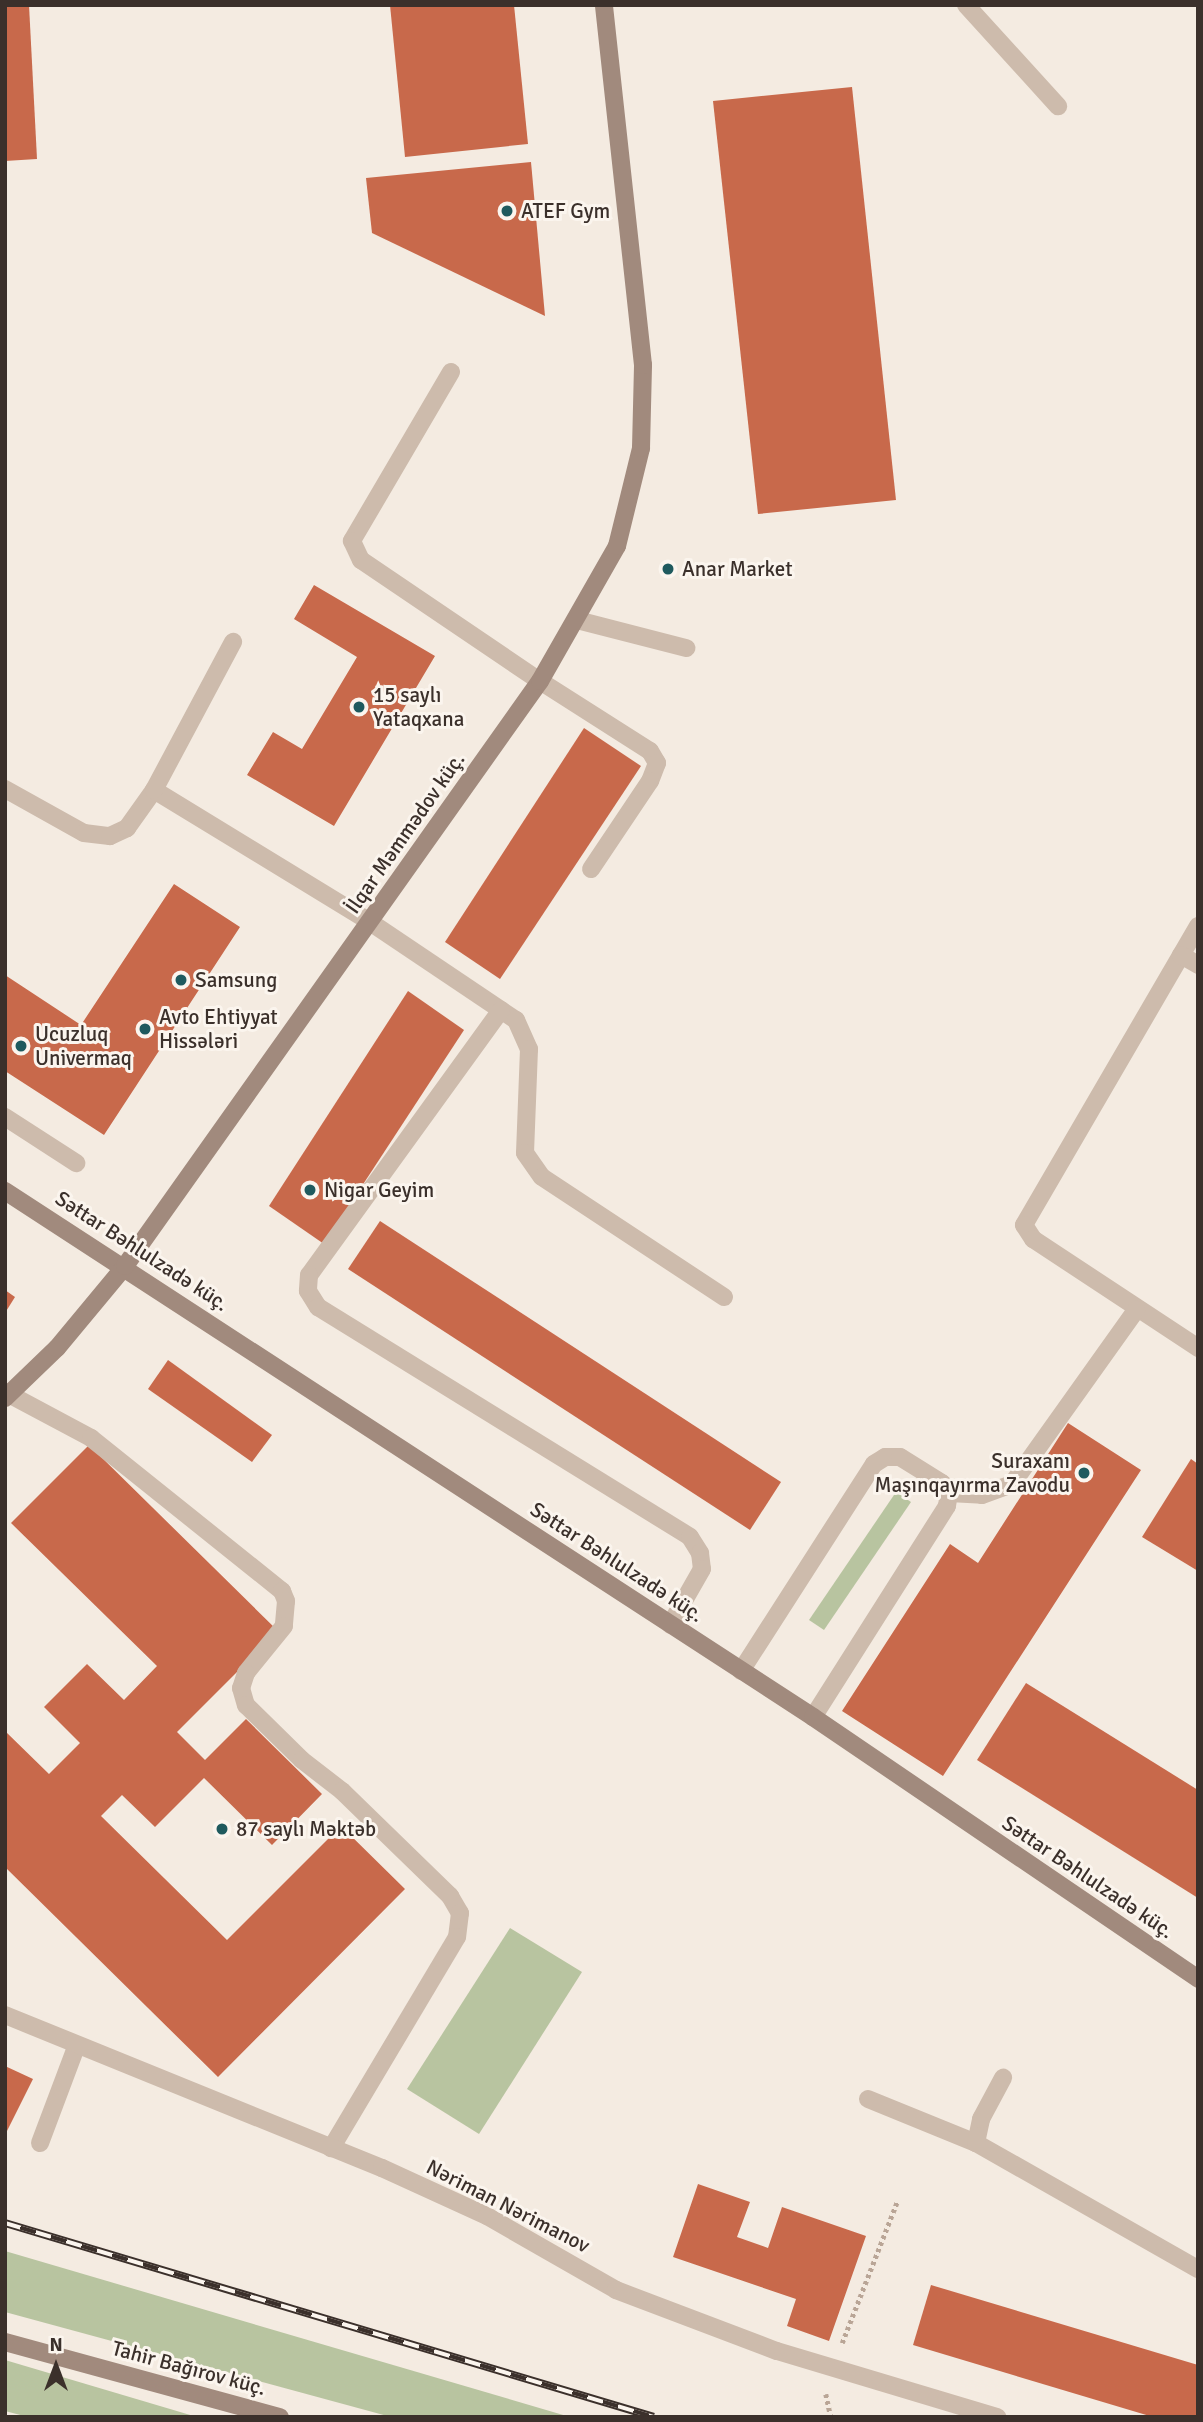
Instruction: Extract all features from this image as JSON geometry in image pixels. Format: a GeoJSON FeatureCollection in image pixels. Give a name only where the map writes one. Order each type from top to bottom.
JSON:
{"type":"FeatureCollection","features":[{"type":"Feature","properties":{"kind":"street","name":"İlqar Məmmədov küç."},"geometry":{"type":"LineString","coordinates":[[7,1395],[57,1348],[125,1266],[540,681],[617,546],[628,514],[643,410],[643,365],[604,5]]}},
{"type":"Feature","properties":{"kind":"street"},"geometry":{"type":"LineString","coordinates":[[966,5],[1058,106]]}},
{"type":"Feature","properties":{"kind":"street"},"geometry":{"type":"LineString","coordinates":[[451,372],[352,541],[361,560],[540,681],[650,751],[657,763],[650,781],[591,869]]}},
{"type":"Feature","properties":{"kind":"street"},"geometry":{"type":"LineString","coordinates":[[577,620],[686,648]]}},
{"type":"Feature","properties":{"kind":"street"},"geometry":{"type":"LineString","coordinates":[[5,789],[84,833],[110,836],[127,828],[154,790],[233,642]]}},
{"type":"Feature","properties":{"kind":"street"},"geometry":{"type":"LineString","coordinates":[[154,790],[370,922],[516,1020],[529,1049],[525,1153],[542,1177],[724,1297]]}},
{"type":"Feature","properties":{"kind":"street"},"geometry":{"type":"LineString","coordinates":[[1198,926],[1024,1225],[1033,1239],[1136,1310],[1198,1348]]}},
{"type":"Feature","properties":{"kind":"street"},"geometry":{"type":"LineString","coordinates":[[1181,955],[1198,965]]}},
{"type":"Feature","properties":{"kind":"street"},"geometry":{"type":"LineString","coordinates":[[501,1010],[309,1275],[308,1291],[318,1307],[690,1537],[700,1553],[702,1569],[670,1625]]}},
{"type":"Feature","properties":{"kind":"street"},"geometry":{"type":"LineString","coordinates":[[5,1117],[76,1163]]}},
{"type":"Feature","properties":{"kind":"street","name":"Səttar Bəhlulzadə küç."},"geometry":{"type":"LineString","coordinates":[[5,1191],[125,1266],[813,1717],[1198,1979]]}},
{"type":"Feature","properties":{"kind":"street"},"geometry":{"type":"LineString","coordinates":[[949,1493],[982,1495],[1012,1484],[1136,1310]]}},
{"type":"Feature","properties":{"kind":"street"},"geometry":{"type":"LineString","coordinates":[[7,1395],[91,1438],[282,1591],[284,1626],[246,1673],[241,1688],[246,1704],[450,1896],[460,1913],[457,1937],[331,2148]]}},
{"type":"Feature","properties":{"kind":"street"},"geometry":{"type":"LineString","coordinates":[[741,1671],[874,1464],[885,1457],[900,1457],[942,1483],[949,1493],[947,1506],[813,1717]]}},
{"type":"Feature","properties":{"kind":"street","name":"Nəriman Nərimanov"},"geometry":{"type":"LineString","coordinates":[[5,2015],[76,2047],[331,2148],[487,2216],[616,2290],[832,2368],[997,2417]]}},
{"type":"Feature","properties":{"kind":"street"},"geometry":{"type":"LineString","coordinates":[[40,2143],[76,2047]]}},
{"type":"Feature","properties":{"kind":"street"},"geometry":{"type":"LineString","coordinates":[[975,2143],[981,2119],[1003,2078]]}},
{"type":"Feature","properties":{"kind":"street"},"geometry":{"type":"LineString","coordinates":[[868,2099],[975,2143],[1198,2269]]}},
{"type":"Feature","properties":{"kind":"street","name":"Tahir Bağırov küç."},"geometry":{"type":"LineString","coordinates":[[5,2342],[280,2417]]}},
{"type":"Feature","properties":{"kind":"path"},"geometry":{"type":"LineString","coordinates":[[831,2417],[826,2392],[832,2368],[897,2202]]}},
{"type":"Feature","properties":{"kind":"green space"},"geometry":{"type":"Polygon","coordinates":[[[896,1492],[911,1502],[824,1630],[809,1620],[896,1492]]]}},
{"type":"Feature","properties":{"kind":"green space"},"geometry":{"type":"Polygon","coordinates":[[[510,1928],[582,1972],[479,2134],[407,2089],[510,1928]]]}},
{"type":"Feature","properties":{"kind":"green space"},"geometry":{"type":"Polygon","coordinates":[[[5,2251],[570,2417],[391,2417],[5,2312],[5,2251]]]}},
{"type":"Feature","properties":{"kind":"green space"},"geometry":{"type":"Polygon","coordinates":[[[5,2360],[197,2417],[28,2417],[5,2411],[5,2360]]]}},
{"type":"Feature","properties":{"kind":"building"},"geometry":{"type":"Polygon","coordinates":[[[5,5],[29,5],[37,159],[5,161],[5,5]]]}},
{"type":"Feature","properties":{"kind":"building"},"geometry":{"type":"Polygon","coordinates":[[[390,5],[514,5],[528,144],[405,157],[390,5]]]}},
{"type":"Feature","properties":{"kind":"building"},"geometry":{"type":"Polygon","coordinates":[[[852,87],[896,500],[758,514],[713,101],[852,87]]]}},
{"type":"Feature","properties":{"kind":"building"},"geometry":{"type":"Polygon","coordinates":[[[531,162],[545,316],[372,233],[366,178],[531,162]]]}},
{"type":"Feature","properties":{"kind":"building"},"geometry":{"type":"Polygon","coordinates":[[[314,585],[435,656],[334,826],[247,775],[273,732],[302,749],[357,657],[294,619],[314,585]]]}},
{"type":"Feature","properties":{"kind":"building"},"geometry":{"type":"Polygon","coordinates":[[[584,728],[641,766],[500,979],[445,942],[584,728]]]}},
{"type":"Feature","properties":{"kind":"building"},"geometry":{"type":"Polygon","coordinates":[[[174,884],[240,927],[104,1135],[5,1071],[5,975],[81,1025],[174,884]]]}},
{"type":"Feature","properties":{"kind":"building"},"geometry":{"type":"Polygon","coordinates":[[[408,991],[464,1030],[324,1244],[269,1206],[408,991]]]}},
{"type":"Feature","properties":{"kind":"building"},"geometry":{"type":"Polygon","coordinates":[[[380,1221],[781,1482],[750,1530],[348,1269],[380,1221]]]}},
{"type":"Feature","properties":{"kind":"building"},"geometry":{"type":"Polygon","coordinates":[[[5,1290],[15,1297],[5,1313],[5,1290]]]}},
{"type":"Feature","properties":{"kind":"building"},"geometry":{"type":"Polygon","coordinates":[[[168,1360],[272,1435],[252,1462],[148,1389],[168,1360]]]}},
{"type":"Feature","properties":{"kind":"building"},"geometry":{"type":"Polygon","coordinates":[[[1068,1423],[1141,1470],[943,1776],[842,1711],[950,1544],[978,1563],[1068,1423]]]}},
{"type":"Feature","properties":{"kind":"building"},"geometry":{"type":"Polygon","coordinates":[[[89,1445],[278,1631],[177,1732],[205,1760],[246,1719],[322,1794],[272,1845],[204,1778],[155,1827],[122,1795],[101,1816],[227,1940],[341,1826],[405,1889],[218,2077],[5,1867],[5,1731],[49,1774],[80,1743],[44,1707],[87,1664],[124,1700],[157,1666],[11,1523],[89,1445]]]}},
{"type":"Feature","properties":{"kind":"building"},"geometry":{"type":"Polygon","coordinates":[[[1191,1459],[1198,1464],[1198,1571],[1142,1537],[1191,1459]]]}},
{"type":"Feature","properties":{"kind":"building"},"geometry":{"type":"Polygon","coordinates":[[[1026,1683],[1198,1790],[1198,1898],[977,1760],[1026,1683]]]}},
{"type":"Feature","properties":{"kind":"building"},"geometry":{"type":"Polygon","coordinates":[[[5,2066],[33,2079],[5,2135],[5,2066]]]}},
{"type":"Feature","properties":{"kind":"building"},"geometry":{"type":"Polygon","coordinates":[[[698,2184],[750,2202],[737,2237],[768,2248],[782,2207],[866,2236],[829,2341],[787,2326],[796,2299],[673,2257],[698,2184]]]}},
{"type":"Feature","properties":{"kind":"building"},"geometry":{"type":"Polygon","coordinates":[[[931,2285],[1198,2365],[1198,2417],[1153,2417],[913,2345],[931,2285]]]}},
{"type":"Feature","properties":{"kind":"railway"},"geometry":{"type":"LineString","coordinates":[[5,2223],[654,2417]]}},
{"type":"Feature","properties":{"kind":"place","name":"ATEF Gym"},"geometry":{"type":"Point","coordinates":[507,211]}},
{"type":"Feature","properties":{"kind":"place","name":"Anar Market"},"geometry":{"type":"Point","coordinates":[668,569]}},
{"type":"Feature","properties":{"kind":"place","name":"15 saylı Yataqxana"},"geometry":{"type":"Point","coordinates":[359,707]}},
{"type":"Feature","properties":{"kind":"place","name":"Samsung"},"geometry":{"type":"Point","coordinates":[181,980]}},
{"type":"Feature","properties":{"kind":"place","name":"Avto Ehtiyyat Hissələri"},"geometry":{"type":"Point","coordinates":[145,1029]}},
{"type":"Feature","properties":{"kind":"place","name":"Ucuzluq Univermaq"},"geometry":{"type":"Point","coordinates":[21,1046]}},
{"type":"Feature","properties":{"kind":"place","name":"Nigar Geyim"},"geometry":{"type":"Point","coordinates":[310,1190]}},
{"type":"Feature","properties":{"kind":"place","name":"Suraxanı Maşınqayırma Zavodu"},"geometry":{"type":"Point","coordinates":[1084,1473]}},
{"type":"Feature","properties":{"kind":"place","name":"87 saylı Məktəb"},"geometry":{"type":"Point","coordinates":[222,1829]}}]}
